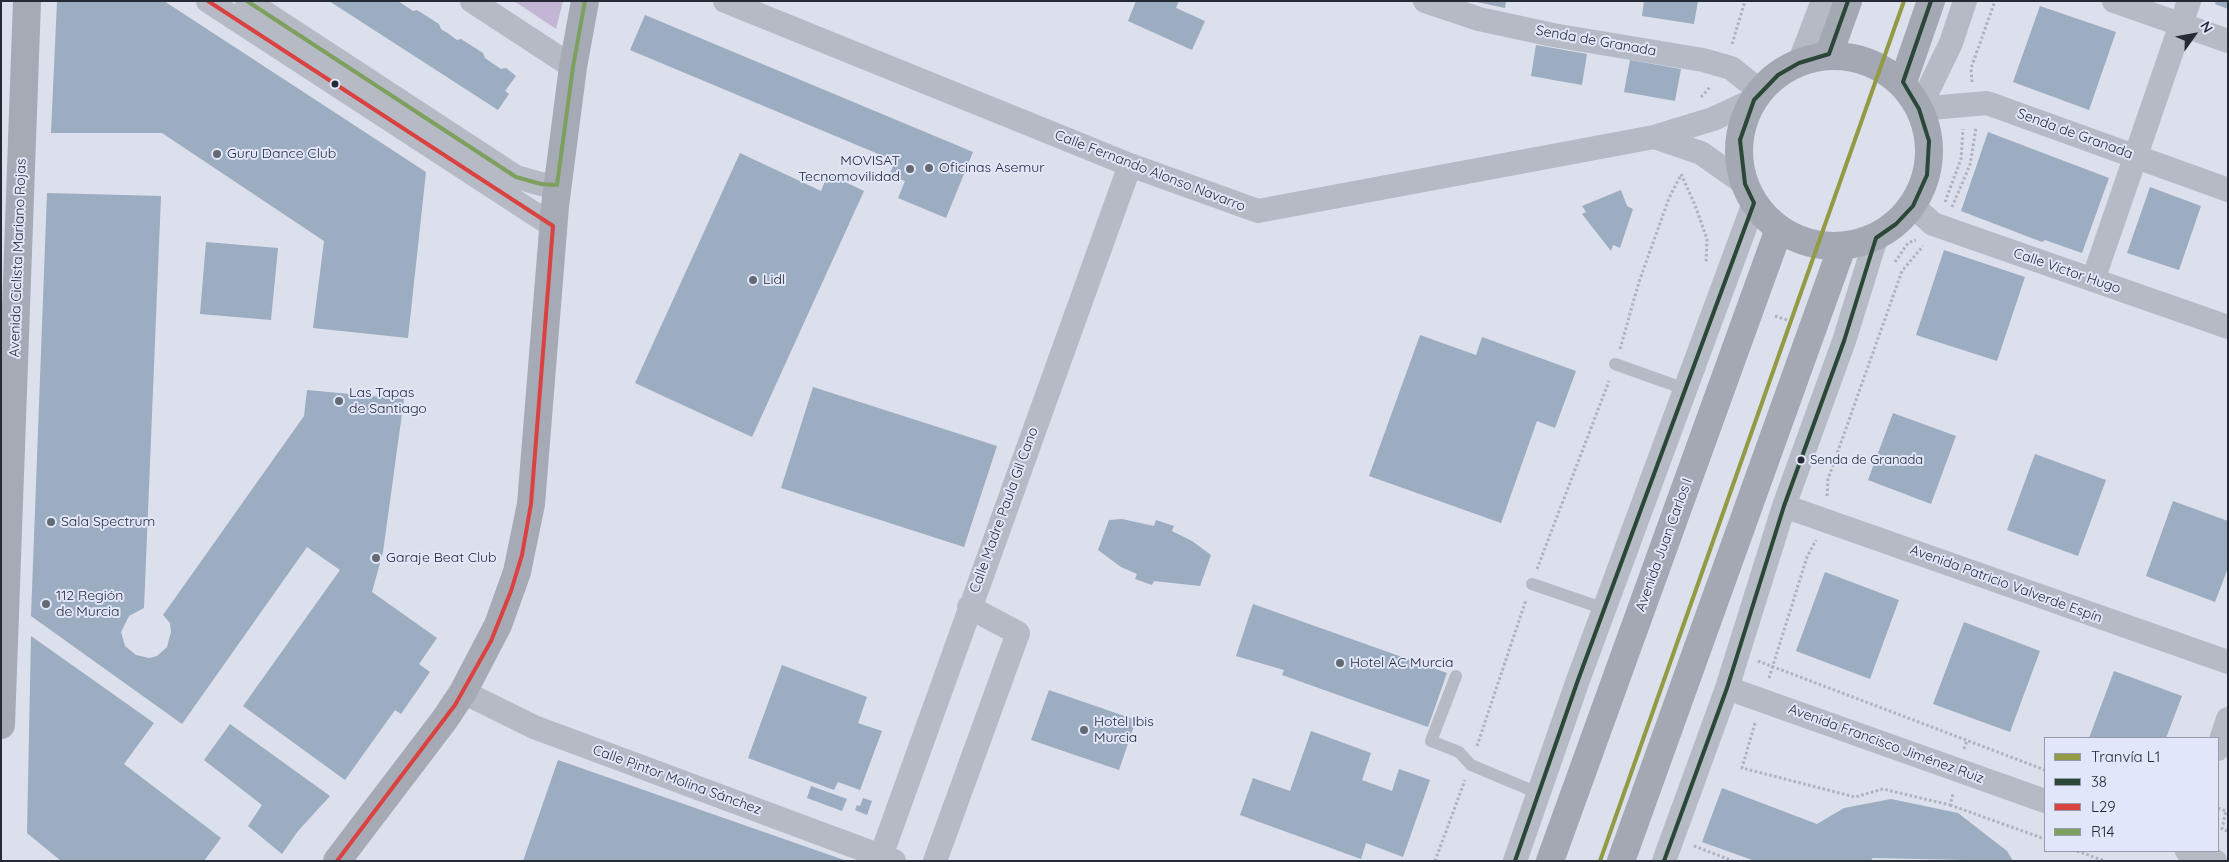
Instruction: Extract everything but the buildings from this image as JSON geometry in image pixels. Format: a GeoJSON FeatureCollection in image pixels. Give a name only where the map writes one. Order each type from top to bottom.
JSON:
{"type":"FeatureCollection","features":[{"type":"Feature","properties":{"kind":"main road","name":"Avenida Ciclista Mariano Rojas"},"geometry":{"type":"LineString","coordinates":[[1,725],[27,1]]}},
{"type":"Feature","properties":{"kind":"main road"},"geometry":{"type":"LineString","coordinates":[[337,861],[445,719],[463,692],[482,659],[504,610],[525,538],[536,452],[553,226],[573,67],[585,1]]}},
{"type":"Feature","properties":{"kind":"main road"},"geometry":{"type":"LineString","coordinates":[[1829,54],[1848,1]]}},
{"type":"Feature","properties":{"kind":"main road"},"geometry":{"type":"LineString","coordinates":[[1903,82],[1931,1]]}},
{"type":"Feature","properties":{"kind":"main road"},"geometry":{"type":"LineString","coordinates":[[1829,54],[1859,60],[1880,68],[1903,82],[1919,109],[1929,142],[1927,175],[1913,206],[1896,224],[1876,238],[1842,247],[1818,246],[1796,239],[1779,229],[1765,217],[1749,193],[1740,140],[1757,96],[1778,75],[1799,63],[1829,54]]}},
{"type":"Feature","properties":{"kind":"main road","name":"Avenida Juan Carlos I"},"geometry":{"type":"LineString","coordinates":[[1550,861],[1779,229]]}},
{"type":"Feature","properties":{"kind":"main road"},"geometry":{"type":"LineString","coordinates":[[1621,861],[1842,247]]}},
{"type":"Feature","properties":{"kind":"street"},"geometry":{"type":"LineString","coordinates":[[208,1],[553,226]]}},
{"type":"Feature","properties":{"kind":"street"},"geometry":{"type":"LineString","coordinates":[[247,1],[516,177],[541,184],[558,185]]}},
{"type":"Feature","properties":{"kind":"street"},"geometry":{"type":"LineString","coordinates":[[472,1],[573,67]]}},
{"type":"Feature","properties":{"kind":"street","name":"Calle Fernando Alonso Navarro"},"geometry":{"type":"LineString","coordinates":[[724,1],[1130,165],[1258,211],[1654,137],[1713,119],[1757,96]]}},
{"type":"Feature","properties":{"kind":"street","name":"Senda de Granada"},"geometry":{"type":"LineString","coordinates":[[1425,1],[1479,19],[1553,35],[1703,60],[1731,68],[1757,96]]}},
{"type":"Feature","properties":{"kind":"street"},"geometry":{"type":"LineString","coordinates":[[1799,63],[1823,1]]}},
{"type":"Feature","properties":{"kind":"street"},"geometry":{"type":"LineString","coordinates":[[1919,109],[1951,42],[1965,1]]}},
{"type":"Feature","properties":{"kind":"street"},"geometry":{"type":"LineString","coordinates":[[2114,1],[2228,42]]}},
{"type":"Feature","properties":{"kind":"street"},"geometry":{"type":"LineString","coordinates":[[2093,280],[2189,1]]}},
{"type":"Feature","properties":{"kind":"street","name":"Senda de Granada"},"geometry":{"type":"LineString","coordinates":[[1919,109],[1987,103],[2228,190]]}},
{"type":"Feature","properties":{"kind":"street"},"geometry":{"type":"LineString","coordinates":[[1515,861],[1604,608],[1685,389],[1749,193],[1701,153],[1654,137]]}},
{"type":"Feature","properties":{"kind":"street","name":"Calle Madre Paula Gil Cano"},"geometry":{"type":"LineString","coordinates":[[887,858],[969,607],[1130,165]]}},
{"type":"Feature","properties":{"kind":"street","name":"Calle Víctor Hugo"},"geometry":{"type":"LineString","coordinates":[[1913,206],[1933,224],[2228,327]]}},
{"type":"Feature","properties":{"kind":"street"},"geometry":{"type":"LineString","coordinates":[[1664,861],[1727,688],[1784,506],[1844,341],[1876,238]]}},
{"type":"Feature","properties":{"kind":"street","name":"Avenida Patricio Valverde Espín"},"geometry":{"type":"LineString","coordinates":[[1784,506],[2228,662]]}},
{"type":"Feature","properties":{"kind":"street"},"geometry":{"type":"LineString","coordinates":[[935,861],[1018,633],[969,607]]}},
{"type":"Feature","properties":{"kind":"street","name":"Avenida Francisco Jiménez Ruiz"},"geometry":{"type":"LineString","coordinates":[[1727,688],[2044,801]]}},
{"type":"Feature","properties":{"kind":"street","name":"Calle Pintor Molina Sánchez"},"geometry":{"type":"LineString","coordinates":[[463,692],[534,726],[887,858]]}},
{"type":"Feature","properties":{"kind":"street"},"geometry":{"type":"LineString","coordinates":[[2219,746],[2228,719]]}},
{"type":"Feature","properties":{"kind":"street"},"geometry":{"type":"LineString","coordinates":[[2190,852],[2215,861]]}},
{"type":"Feature","properties":{"kind":"lane"},"geometry":{"type":"LineString","coordinates":[[1615,364],[1685,389]]}},
{"type":"Feature","properties":{"kind":"lane"},"geometry":{"type":"LineString","coordinates":[[1532,584],[1604,608]]}},
{"type":"Feature","properties":{"kind":"lane"},"geometry":{"type":"LineString","coordinates":[[1456,676],[1431,741],[1459,752],[1471,765],[1538,794]]}},
{"type":"Feature","properties":{"kind":"path"},"geometry":{"type":"LineString","coordinates":[[1994,1],[1970,68],[1975,104],[1976,137],[1970,165],[1941,227],[1902,271],[1828,479],[1826,520],[1807,557],[1742,768],[1855,797],[1883,789],[1950,805],[2044,839]]}},
{"type":"Feature","properties":{"kind":"path"},"geometry":{"type":"LineString","coordinates":[[1434,861],[1471,765],[1532,584],[1615,364],[1639,282],[1669,198],[1682,175]]}},
{"type":"Feature","properties":{"kind":"path"},"geometry":{"type":"LineString","coordinates":[[1754,659],[2044,770]]}},
{"type":"Feature","properties":{"kind":"path"},"geometry":{"type":"LineString","coordinates":[[1950,805],[1957,770],[1967,740]]}},
{"type":"Feature","properties":{"kind":"path"},"geometry":{"type":"LineString","coordinates":[[2219,808],[2226,811],[2222,829],[2228,831]]}},
{"type":"Feature","properties":{"kind":"path"},"geometry":{"type":"LineString","coordinates":[[1686,843],[1733,861]]}},
{"type":"Feature","properties":{"kind":"path"},"geometry":{"type":"LineString","coordinates":[[2080,852],[2105,861]]}},
{"type":"Feature","properties":{"kind":"shaded area"},"geometry":{"type":"Polygon","coordinates":[[[514,1],[563,1],[556,29],[514,1]]]}},
{"type":"Feature","properties":{"kind":"tram line","name":"L1"},"geometry":{"type":"LineString","coordinates":[[1600,861],[1904,1]]}},
{"type":"Feature","properties":{"kind":"transit line","name":"L29"},"geometry":{"type":"LineString","coordinates":[[208,1],[553,226],[531,504],[522,555],[511,591],[491,641],[455,705],[337,861]]}},
{"type":"Feature","properties":{"kind":"transit line","name":"R14"},"geometry":{"type":"LineString","coordinates":[[247,1],[516,177],[541,184],[557,185],[573,67],[585,1]]}},
{"type":"Feature","properties":{"kind":"transit line","name":"38"},"geometry":{"type":"LineString","coordinates":[[1829,54],[1848,1]]}},
{"type":"Feature","properties":{"kind":"transit line","name":"38"},"geometry":{"type":"LineString","coordinates":[[1664,861],[1727,688],[1784,506],[1844,341],[1876,238],[1896,224],[1913,206],[1927,175],[1929,141],[1919,109],[1903,82],[1931,1]]}},
{"type":"Feature","properties":{"kind":"transit line","name":"38"},"geometry":{"type":"LineString","coordinates":[[1754,203],[1745,184],[1740,140],[1754,100],[1778,75],[1799,63],[1829,54]]}},
{"type":"Feature","properties":{"kind":"transit line","name":"38"},"geometry":{"type":"LineString","coordinates":[[1515,861],[1578,680],[1754,203]]}},
{"type":"Feature","properties":{"kind":"place","name":"Guru Dance Club"},"geometry":{"type":"Point","coordinates":[217,154]}},
{"type":"Feature","properties":{"kind":"place","name":"Oficinas Asemur"},"geometry":{"type":"Point","coordinates":[929,168]}},
{"type":"Feature","properties":{"kind":"place","name":"MOVISAT Tecnomovilidad"},"geometry":{"type":"Point","coordinates":[910,169]}},
{"type":"Feature","properties":{"kind":"place","name":"Lidl"},"geometry":{"type":"Point","coordinates":[753,280]}},
{"type":"Feature","properties":{"kind":"place","name":"Las Tapas de Santiago"},"geometry":{"type":"Point","coordinates":[339,401]}},
{"type":"Feature","properties":{"kind":"place","name":"Senda de Granada"},"geometry":{"type":"Point","coordinates":[1801,460]}},
{"type":"Feature","properties":{"kind":"place","name":"Sala Spectrum"},"geometry":{"type":"Point","coordinates":[51,522]}},
{"type":"Feature","properties":{"kind":"place","name":"Garaje Beat Club"},"geometry":{"type":"Point","coordinates":[376,558]}},
{"type":"Feature","properties":{"kind":"place","name":"112 Región de Murcia"},"geometry":{"type":"Point","coordinates":[46,604]}},
{"type":"Feature","properties":{"kind":"place","name":"Hotel AC Murcia"},"geometry":{"type":"Point","coordinates":[1340,663]}},
{"type":"Feature","properties":{"kind":"place","name":"Hotel Ibis Murcia"},"geometry":{"type":"Point","coordinates":[1084,730]}}]}
